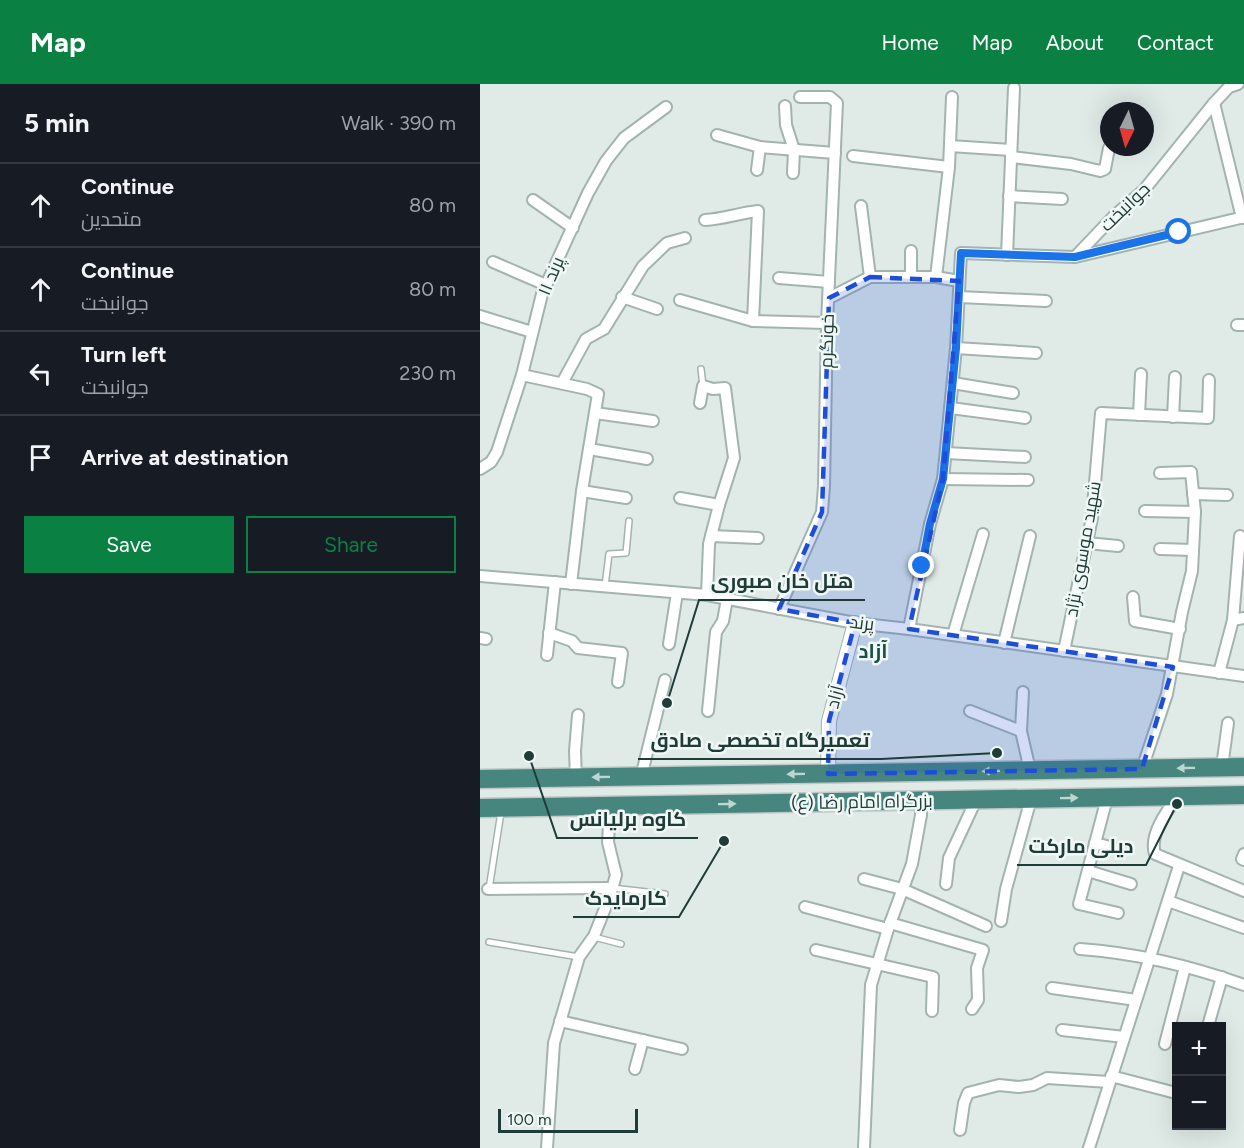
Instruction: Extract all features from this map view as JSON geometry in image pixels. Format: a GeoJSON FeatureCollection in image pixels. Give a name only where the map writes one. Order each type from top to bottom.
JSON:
{"type":"FeatureCollection","features":[{"type":"Feature","properties":{"kind":"highway","name":"بزرگراه امام رضا (ع)"},"geometry":{"type":"LineString","coordinates":[[480,779],[1244,767]]}},
{"type":"Feature","properties":{"kind":"highway","name":"بزرگراه امام رضا (ع)"},"geometry":{"type":"LineString","coordinates":[[480,808],[1244,795]]}},
{"type":"Feature","properties":{"kind":"street","name":"جوانبخت"},"geometry":{"type":"LineString","coordinates":[[1075,257],[1114,216],[1144,190],[1229,87],[1238,84]]}},
{"type":"Feature","properties":{"kind":"street"},"geometry":{"type":"LineString","coordinates":[[1007,255],[1014,88]]}},
{"type":"Feature","properties":{"kind":"street","name":"خونگرم"},"geometry":{"type":"LineString","coordinates":[[779,609],[822,512],[824,486],[827,323],[837,103],[830,97],[800,97]]}},
{"type":"Feature","properties":{"kind":"street"},"geometry":{"type":"LineString","coordinates":[[936,278],[949,167],[952,97]]}},
{"type":"Feature","properties":{"kind":"street"},"geometry":{"type":"LineString","coordinates":[[909,629],[930,524],[943,479],[956,348],[961,253],[1075,257],[1243,217],[1214,103]]}},
{"type":"Feature","properties":{"kind":"street"},"geometry":{"type":"LineString","coordinates":[[784,106],[786,125],[794,150],[793,173]]}},
{"type":"Feature","properties":{"kind":"street","name":"پرند ۱۱"},"geometry":{"type":"LineString","coordinates":[[480,469],[491,462],[497,452],[522,375],[546,285],[588,193],[606,161],[624,138],[666,107]]}},
{"type":"Feature","properties":{"kind":"street"},"geometry":{"type":"LineString","coordinates":[[717,135],[760,147],[835,153]]}},
{"type":"Feature","properties":{"kind":"street"},"geometry":{"type":"LineString","coordinates":[[950,146],[1011,154],[1100,171],[1105,169],[1107,156]]}},
{"type":"Feature","properties":{"kind":"street"},"geometry":{"type":"LineString","coordinates":[[758,170],[760,147]]}},
{"type":"Feature","properties":{"kind":"street"},"geometry":{"type":"LineString","coordinates":[[853,156],[949,167]]}},
{"type":"Feature","properties":{"kind":"street"},"geometry":{"type":"LineString","coordinates":[[1232,171],[1244,168]]}},
{"type":"Feature","properties":{"kind":"street"},"geometry":{"type":"LineString","coordinates":[[1009,196],[1062,199]]}},
{"type":"Feature","properties":{"kind":"street"},"geometry":{"type":"LineString","coordinates":[[533,200],[573,228]]}},
{"type":"Feature","properties":{"kind":"street"},"geometry":{"type":"LineString","coordinates":[[861,206],[870,277]]}},
{"type":"Feature","properties":{"kind":"street"},"geometry":{"type":"LineString","coordinates":[[705,220],[725,219],[739,213],[758,211],[753,321]]}},
{"type":"Feature","properties":{"kind":"street"},"geometry":{"type":"LineString","coordinates":[[562,383],[586,339],[604,329],[643,266],[667,243],[685,238]]}},
{"type":"Feature","properties":{"kind":"street"},"geometry":{"type":"LineString","coordinates":[[911,251],[911,277]]}},
{"type":"Feature","properties":{"kind":"street"},"geometry":{"type":"LineString","coordinates":[[493,262],[546,285]]}},
{"type":"Feature","properties":{"kind":"street"},"geometry":{"type":"LineString","coordinates":[[829,298],[870,277],[936,278],[959,281]]}},
{"type":"Feature","properties":{"kind":"street"},"geometry":{"type":"LineString","coordinates":[[779,278],[829,282]]}},
{"type":"Feature","properties":{"kind":"street"},"geometry":{"type":"LineString","coordinates":[[622,297],[657,309]]}},
{"type":"Feature","properties":{"kind":"street"},"geometry":{"type":"LineString","coordinates":[[959,297],[1046,302]]}},
{"type":"Feature","properties":{"kind":"street"},"geometry":{"type":"LineString","coordinates":[[680,300],[753,321],[827,323]]}},
{"type":"Feature","properties":{"kind":"street"},"geometry":{"type":"LineString","coordinates":[[480,316],[532,332]]}},
{"type":"Feature","properties":{"kind":"street"},"geometry":{"type":"LineString","coordinates":[[956,348],[1036,353]]}},
{"type":"Feature","properties":{"kind":"street"},"geometry":{"type":"LineString","coordinates":[[1139,415],[1141,374]]}},
{"type":"Feature","properties":{"kind":"street"},"geometry":{"type":"LineString","coordinates":[[522,375],[587,389],[598,394],[582,491],[571,584]]}},
{"type":"Feature","properties":{"kind":"street"},"geometry":{"type":"LineString","coordinates":[[1173,417],[1175,377]]}},
{"type":"Feature","properties":{"kind":"street","name":"شهید موسوی نژاد"},"geometry":{"type":"LineString","coordinates":[[1064,651],[1092,518],[1101,412],[1208,418],[1209,380]]}},
{"type":"Feature","properties":{"kind":"street"},"geometry":{"type":"LineString","coordinates":[[953,383],[1013,393]]}},
{"type":"Feature","properties":{"kind":"street"},"geometry":{"type":"LineString","coordinates":[[700,404],[703,386],[713,389],[725,388],[734,458],[711,536],[707,595]]}},
{"type":"Feature","properties":{"kind":"street"},"geometry":{"type":"LineString","coordinates":[[951,408],[1025,418]]}},
{"type":"Feature","properties":{"kind":"street"},"geometry":{"type":"LineString","coordinates":[[595,413],[653,421]]}},
{"type":"Feature","properties":{"kind":"street"},"geometry":{"type":"LineString","coordinates":[[589,449],[647,459]]}},
{"type":"Feature","properties":{"kind":"street"},"geometry":{"type":"LineString","coordinates":[[946,453],[1025,457]]}},
{"type":"Feature","properties":{"kind":"street"},"geometry":{"type":"LineString","coordinates":[[1142,769],[1167,694],[1192,571],[1195,512],[1191,472],[1160,473]]}},
{"type":"Feature","properties":{"kind":"street"},"geometry":{"type":"LineString","coordinates":[[943,479],[1028,480]]}},
{"type":"Feature","properties":{"kind":"street"},"geometry":{"type":"LineString","coordinates":[[582,491],[626,498]]}},
{"type":"Feature","properties":{"kind":"street"},"geometry":{"type":"LineString","coordinates":[[1193,494],[1227,495]]}},
{"type":"Feature","properties":{"kind":"street"},"geometry":{"type":"LineString","coordinates":[[680,498],[719,504]]}},
{"type":"Feature","properties":{"kind":"street"},"geometry":{"type":"LineString","coordinates":[[1145,511],[1195,512]]}},
{"type":"Feature","properties":{"kind":"street"},"geometry":{"type":"LineString","coordinates":[[953,635],[983,534]]}},
{"type":"Feature","properties":{"kind":"street"},"geometry":{"type":"LineString","coordinates":[[711,536],[758,538]]}},
{"type":"Feature","properties":{"kind":"street"},"geometry":{"type":"LineString","coordinates":[[1004,643],[1030,536]]}},
{"type":"Feature","properties":{"kind":"street"},"geometry":{"type":"LineString","coordinates":[[1220,673],[1238,619],[1240,536]]}},
{"type":"Feature","properties":{"kind":"street"},"geometry":{"type":"LineString","coordinates":[[1087,543],[1118,546]]}},
{"type":"Feature","properties":{"kind":"street"},"geometry":{"type":"LineString","coordinates":[[1160,549],[1193,550]]}},
{"type":"Feature","properties":{"kind":"street","name":"پرند"},"geometry":{"type":"LineString","coordinates":[[480,576],[707,595],[855,623],[1244,676]]}},
{"type":"Feature","properties":{"kind":"street"},"geometry":{"type":"LineString","coordinates":[[547,655],[555,582]]}},
{"type":"Feature","properties":{"kind":"street"},"geometry":{"type":"LineString","coordinates":[[669,644],[677,592]]}},
{"type":"Feature","properties":{"kind":"street"},"geometry":{"type":"LineString","coordinates":[[1133,597],[1135,621],[1179,629]]}},
{"type":"Feature","properties":{"kind":"street"},"geometry":{"type":"LineString","coordinates":[[708,711],[716,632],[723,621],[727,599]]}},
{"type":"Feature","properties":{"kind":"street","name":"آزاد"},"geometry":{"type":"LineString","coordinates":[[828,774],[829,721],[855,623]]}},
{"type":"Feature","properties":{"kind":"street"},"geometry":{"type":"LineString","coordinates":[[549,633],[572,640],[578,648],[622,652],[618,682]]}},
{"type":"Feature","properties":{"kind":"street"},"geometry":{"type":"LineString","coordinates":[[642,777],[664,680]]}},
{"type":"Feature","properties":{"kind":"street"},"geometry":{"type":"LineString","coordinates":[[1023,692],[1021,731],[1030,770]]}},
{"type":"Feature","properties":{"kind":"street"},"geometry":{"type":"LineString","coordinates":[[970,711],[1021,731]]}},
{"type":"Feature","properties":{"kind":"street"},"geometry":{"type":"LineString","coordinates":[[576,778],[575,751],[578,715]]}},
{"type":"Feature","properties":{"kind":"street"},"geometry":{"type":"LineString","coordinates":[[1222,767],[1228,723]]}},
{"type":"Feature","properties":{"kind":"street"},"geometry":{"type":"LineString","coordinates":[[1178,796],[1165,815],[1152,845],[1155,854],[1179,866],[1244,891]]}},
{"type":"Feature","properties":{"kind":"street"},"geometry":{"type":"LineString","coordinates":[[1157,797],[1165,815]]}},
{"type":"Feature","properties":{"kind":"street"},"geometry":{"type":"LineString","coordinates":[[1107,798],[1079,904],[1118,913]]}},
{"type":"Feature","properties":{"kind":"street"},"geometry":{"type":"LineString","coordinates":[[1001,921],[1006,890],[1031,799]]}},
{"type":"Feature","properties":{"kind":"street"},"geometry":{"type":"LineString","coordinates":[[946,884],[949,858],[976,800]]}},
{"type":"Feature","properties":{"kind":"street"},"geometry":{"type":"LineString","coordinates":[[864,1148],[871,985],[876,964],[912,864],[921,815],[921,801]]}},
{"type":"Feature","properties":{"kind":"street"},"geometry":{"type":"LineString","coordinates":[[547,1148],[554,1042],[579,957],[594,936],[616,875],[608,842],[610,806]]}},
{"type":"Feature","properties":{"kind":"street"},"geometry":{"type":"LineString","coordinates":[[1095,843],[1121,850]]}},
{"type":"Feature","properties":{"kind":"street"},"geometry":{"type":"LineString","coordinates":[[1244,854],[1242,859],[1244,860]]}},
{"type":"Feature","properties":{"kind":"street"},"geometry":{"type":"LineString","coordinates":[[1089,1148],[1179,866]]}},
{"type":"Feature","properties":{"kind":"street"},"geometry":{"type":"LineString","coordinates":[[1088,871],[1131,884]]}},
{"type":"Feature","properties":{"kind":"street"},"geometry":{"type":"LineString","coordinates":[[864,879],[902,889],[986,926]]}},
{"type":"Feature","properties":{"kind":"street"},"geometry":{"type":"LineString","coordinates":[[489,889],[612,888]]}},
{"type":"Feature","properties":{"kind":"street"},"geometry":{"type":"LineString","coordinates":[[1168,901],[1244,928]]}},
{"type":"Feature","properties":{"kind":"street"},"geometry":{"type":"LineString","coordinates":[[805,907],[983,950],[977,968],[978,1000],[972,1009]]}},
{"type":"Feature","properties":{"kind":"street"},"geometry":{"type":"LineString","coordinates":[[1080,949],[1149,957],[1244,985]]}},
{"type":"Feature","properties":{"kind":"street"},"geometry":{"type":"LineString","coordinates":[[816,950],[933,977],[932,1011]]}},
{"type":"Feature","properties":{"kind":"street"},"geometry":{"type":"LineString","coordinates":[[1165,1044],[1185,967]]}},
{"type":"Feature","properties":{"kind":"street"},"geometry":{"type":"LineString","coordinates":[[1209,1022],[1222,977]]}},
{"type":"Feature","properties":{"kind":"street"},"geometry":{"type":"LineString","coordinates":[[1052,988],[1136,1000]]}},
{"type":"Feature","properties":{"kind":"street"},"geometry":{"type":"LineString","coordinates":[[560,1021],[682,1049]]}},
{"type":"Feature","properties":{"kind":"street"},"geometry":{"type":"LineString","coordinates":[[1062,1030],[1124,1037]]}},
{"type":"Feature","properties":{"kind":"street"},"geometry":{"type":"LineString","coordinates":[[636,1069],[643,1040]]}},
{"type":"Feature","properties":{"kind":"street"},"geometry":{"type":"LineString","coordinates":[[960,1130],[968,1093],[999,1085],[1019,1087],[1033,1085],[1047,1078],[1110,1079],[1172,1092]]}},
{"type":"Feature","properties":{"kind":"lane"},"geometry":{"type":"LineString","coordinates":[[701,369],[703,386]]}},
{"type":"Feature","properties":{"kind":"lane"},"geometry":{"type":"LineString","coordinates":[[605,586],[609,554],[626,553],[629,521]]}},
{"type":"Feature","properties":{"kind":"lane"},"geometry":{"type":"LineString","coordinates":[[489,889],[501,820],[501,807]]}},
{"type":"Feature","properties":{"kind":"lane"},"geometry":{"type":"LineString","coordinates":[[612,888],[665,894]]}},
{"type":"Feature","properties":{"kind":"lane"},"geometry":{"type":"LineString","coordinates":[[594,936],[621,944]]}},
{"type":"Feature","properties":{"kind":"lane"},"geometry":{"type":"LineString","coordinates":[[489,942],[579,957]]}},
{"type":"Feature","properties":{"kind":"highlighted area"},"geometry":{"type":"Polygon","coordinates":[[[870,277],[959,281],[943,479],[909,629],[1173,667],[1142,769],[828,774],[829,721],[855,623],[779,609],[822,512],[829,298],[870,277]]]}},
{"type":"Feature","properties":{"kind":"place","name":"هتل خان صبوری"},"geometry":{"type":"Point","coordinates":[667,703]}},
{"type":"Feature","properties":{"kind":"place","name":"تعمیرگاه تخصصی صادق"},"geometry":{"type":"Point","coordinates":[997,753]}},
{"type":"Feature","properties":{"kind":"place","name":"کاوه برلیانس"},"geometry":{"type":"Point","coordinates":[529,756]}},
{"type":"Feature","properties":{"kind":"place","name":"دیلی مارکت"},"geometry":{"type":"Point","coordinates":[1177,804]}},
{"type":"Feature","properties":{"kind":"place","name":"کارمایدک"},"geometry":{"type":"Point","coordinates":[724,841]}},
{"type":"Feature","properties":{"kind":"district","name":"آزاد"},"geometry":{"type":"Point","coordinates":[873,651]}},
{"type":"Feature","properties":{"kind":"route"},"geometry":{"type":"LineString","coordinates":[[922,566],[930,524],[943,479],[956,348],[961,253],[1075,257],[1179,232]]}}]}
